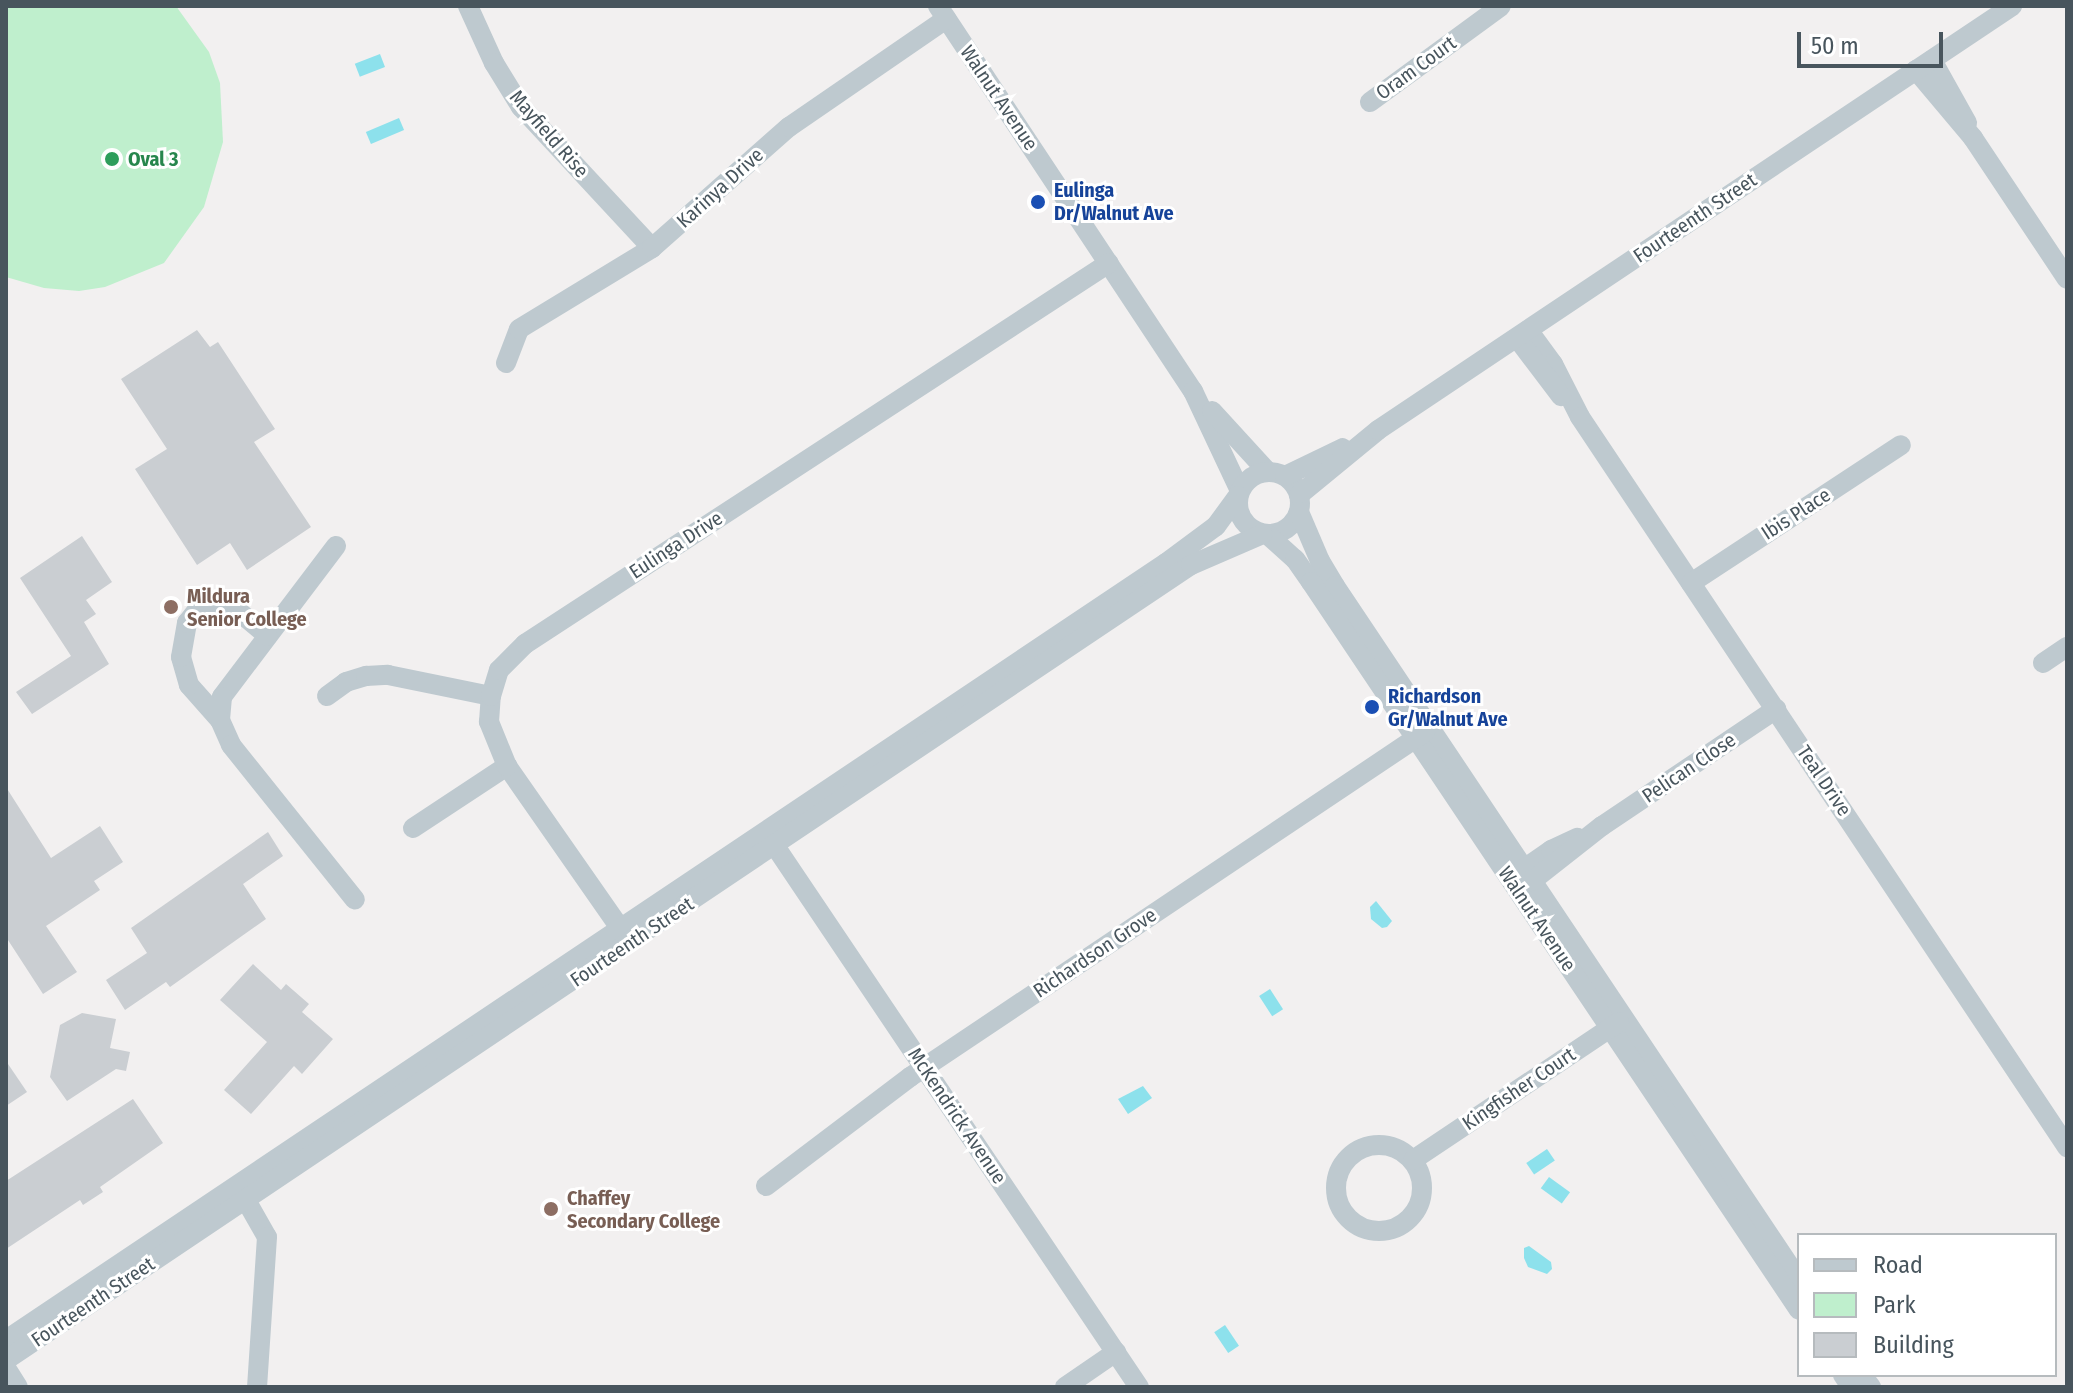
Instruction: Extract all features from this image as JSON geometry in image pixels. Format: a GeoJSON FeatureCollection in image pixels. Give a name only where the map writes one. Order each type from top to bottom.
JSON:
{"type":"FeatureCollection","features":[{"type":"Feature","properties":{"kind":"street","name":"Mayfield Rise"},"geometry":{"type":"LineString","coordinates":[[468,6],[494,63],[521,107],[652,248]]}},
{"type":"Feature","properties":{"kind":"street","name":"Oram Court"},"geometry":{"type":"LineString","coordinates":[[1370,102],[1501,6]]}},
{"type":"Feature","properties":{"kind":"street","name":"Fourteenth Street"},"geometry":{"type":"LineString","coordinates":[[1299,504],[1378,430],[2012,6]]}},
{"type":"Feature","properties":{"kind":"street","name":"Karinya Drive"},"geometry":{"type":"LineString","coordinates":[[506,363],[519,329],[652,248],[789,127],[942,12]]}},
{"type":"Feature","properties":{"kind":"street","name":"Walnut Avenue"},"geometry":{"type":"LineString","coordinates":[[942,12],[1193,391],[1239,493]]}},
{"type":"Feature","properties":{"kind":"street"},"geometry":{"type":"LineString","coordinates":[[1924,65],[2067,279]]}},
{"type":"Feature","properties":{"kind":"street","name":"Eulinga Drive"},"geometry":{"type":"LineString","coordinates":[[491,696],[499,670],[525,644],[1109,263]]}},
{"type":"Feature","properties":{"kind":"street","name":"Teal Drive"},"geometry":{"type":"LineString","coordinates":[[1522,334],[1541,373],[1580,417],[2067,1147]]}},
{"type":"Feature","properties":{"kind":"street","name":"Walnut Avenue"},"geometry":{"type":"LineString","coordinates":[[1193,391],[1276,474]]}},
{"type":"Feature","properties":{"kind":"street","name":"Fourteenth Street"},"geometry":{"type":"LineString","coordinates":[[1276,474],[1378,430]]}},
{"type":"Feature","properties":{"kind":"street","name":"Ibis Place"},"geometry":{"type":"LineString","coordinates":[[1691,583],[1901,445]]}},
{"type":"Feature","properties":{"kind":"street"},"geometry":{"type":"LineString","coordinates":[[1276,474],[1299,504],[1287,529],[1265,535],[1253,531],[1240,516],[1239,493],[1250,477],[1276,474]]}},
{"type":"Feature","properties":{"kind":"street","name":"Fourteenth Street"},"geometry":{"type":"LineString","coordinates":[[6,1360],[620,928],[1177,556],[1216,526],[1239,493]]}},
{"type":"Feature","properties":{"kind":"street","name":"Walnut Avenue"},"geometry":{"type":"LineString","coordinates":[[1299,504],[1327,574],[1423,734]]}},
{"type":"Feature","properties":{"kind":"street","name":"Fourteenth Street"},"geometry":{"type":"LineString","coordinates":[[6,1340],[241,1192],[775,846],[1191,565],[1265,535]]}},
{"type":"Feature","properties":{"kind":"street","name":"Walnut Avenue"},"geometry":{"type":"LineString","coordinates":[[1265,535],[1295,559],[1523,878],[1797,1307]]}},
{"type":"Feature","properties":{"kind":"street"},"geometry":{"type":"LineString","coordinates":[[220,720],[222,697],[336,546]]}},
{"type":"Feature","properties":{"kind":"street"},"geometry":{"type":"LineString","coordinates":[[268,636],[237,610],[219,604],[201,605],[187,623],[181,657],[189,685],[220,720],[231,745],[355,900]]}},
{"type":"Feature","properties":{"kind":"street"},"geometry":{"type":"LineString","coordinates":[[2043,663],[2067,647]]}},
{"type":"Feature","properties":{"kind":"street"},"geometry":{"type":"LineString","coordinates":[[327,696],[346,682],[366,676],[388,675],[491,696],[489,722],[507,766],[620,928]]}},
{"type":"Feature","properties":{"kind":"street","name":"Pelican Close"},"geometry":{"type":"LineString","coordinates":[[1523,878],[1551,850],[1602,826],[1776,709]]}},
{"type":"Feature","properties":{"kind":"street","name":"Richardson Grove"},"geometry":{"type":"LineString","coordinates":[[766,1186],[925,1068],[1423,734]]}},
{"type":"Feature","properties":{"kind":"street"},"geometry":{"type":"LineString","coordinates":[[413,828],[507,766]]}},
{"type":"Feature","properties":{"kind":"street","name":"McKendrick Avenue"},"geometry":{"type":"LineString","coordinates":[[775,846],[1139,1387]]}},
{"type":"Feature","properties":{"kind":"street","name":"Walnut Avenue"},"geometry":{"type":"LineString","coordinates":[[1617,1023],[1797,1277]]}},
{"type":"Feature","properties":{"kind":"street","name":"Kingfisher Court"},"geometry":{"type":"LineString","coordinates":[[1413,1160],[1617,1023]]}},
{"type":"Feature","properties":{"kind":"street"},"geometry":{"type":"LineString","coordinates":[[1382,1144],[1397,1147],[1413,1160],[1421,1177],[1420,1203],[1400,1225],[1372,1230],[1355,1224],[1344,1213],[1336,1185],[1341,1167],[1350,1155],[1363,1147],[1382,1144]]}},
{"type":"Feature","properties":{"kind":"street"},"geometry":{"type":"LineString","coordinates":[[241,1192],[263,1228],[268,1253],[257,1387]]}},
{"type":"Feature","properties":{"kind":"street"},"geometry":{"type":"LineString","coordinates":[[1065,1387],[1116,1352]]}},
{"type":"Feature","properties":{"kind":"street"},"geometry":{"type":"LineString","coordinates":[[6,1368],[18,1387]]}},
{"type":"Feature","properties":{"kind":"green space","name":"Oval 3"},"geometry":{"type":"Polygon","coordinates":[[[6,6],[176,6],[209,52],[220,83],[223,142],[204,207],[164,263],[105,287],[79,291],[44,288],[6,277],[6,6]]]}},
{"type":"Feature","properties":{"kind":"water"},"geometry":{"type":"Polygon","coordinates":[[[380,54],[385,67],[360,77],[355,64],[380,54]]]}},
{"type":"Feature","properties":{"kind":"water"},"geometry":{"type":"Polygon","coordinates":[[[399,118],[404,130],[371,144],[366,132],[399,118]]]}},
{"type":"Feature","properties":{"kind":"water"},"geometry":{"type":"Polygon","coordinates":[[[1376,901],[1392,921],[1387,927],[1382,928],[1371,919],[1370,907],[1376,901]]]}},
{"type":"Feature","properties":{"kind":"water"},"geometry":{"type":"Polygon","coordinates":[[[1270,989],[1283,1009],[1272,1016],[1259,996],[1270,989]]]}},
{"type":"Feature","properties":{"kind":"water"},"geometry":{"type":"Polygon","coordinates":[[[1143,1086],[1152,1098],[1128,1114],[1118,1099],[1143,1086]]]}},
{"type":"Feature","properties":{"kind":"water"},"geometry":{"type":"Polygon","coordinates":[[[1547,1149],[1555,1161],[1534,1175],[1526,1163],[1547,1149]]]}},
{"type":"Feature","properties":{"kind":"water"},"geometry":{"type":"Polygon","coordinates":[[[1549,1177],[1570,1192],[1562,1204],[1541,1188],[1549,1177]]]}},
{"type":"Feature","properties":{"kind":"water"},"geometry":{"type":"Polygon","coordinates":[[[1529,1246],[1551,1262],[1552,1269],[1547,1274],[1528,1267],[1524,1248],[1529,1246]]]}},
{"type":"Feature","properties":{"kind":"water"},"geometry":{"type":"Polygon","coordinates":[[[1225,1325],[1239,1346],[1228,1353],[1214,1332],[1225,1325]]]}},
{"type":"Feature","properties":{"kind":"building"},"geometry":{"type":"Polygon","coordinates":[[[197,330],[210,347],[218,342],[275,429],[254,442],[311,527],[247,570],[230,543],[197,565],[135,469],[167,449],[121,379],[197,330]]]}},
{"type":"Feature","properties":{"kind":"building"},"geometry":{"type":"Polygon","coordinates":[[[82,536],[112,582],[86,600],[96,614],[84,622],[109,664],[32,714],[16,692],[71,656],[20,578],[82,536]]]}},
{"type":"Feature","properties":{"kind":"building"},"geometry":{"type":"Polygon","coordinates":[[[6,787],[51,858],[100,826],[123,862],[94,881],[100,890],[46,926],[77,972],[43,994],[6,937],[6,787]]]}},
{"type":"Feature","properties":{"kind":"building"},"geometry":{"type":"Polygon","coordinates":[[[268,832],[283,856],[243,884],[266,919],[170,987],[166,982],[125,1010],[106,980],[147,953],[131,928],[268,832]]]}},
{"type":"Feature","properties":{"kind":"building"},"geometry":{"type":"Polygon","coordinates":[[[253,964],[281,990],[286,984],[309,1004],[302,1012],[333,1039],[302,1074],[294,1066],[251,1114],[224,1090],[267,1042],[220,1000],[253,964]]]}},
{"type":"Feature","properties":{"kind":"building"},"geometry":{"type":"Polygon","coordinates":[[[82,1013],[116,1019],[110,1048],[130,1052],[126,1071],[116,1069],[67,1101],[50,1077],[60,1025],[82,1013]]]}},
{"type":"Feature","properties":{"kind":"building"},"geometry":{"type":"Polygon","coordinates":[[[6,1061],[27,1092],[6,1106],[6,1061]]]}},
{"type":"Feature","properties":{"kind":"building"},"geometry":{"type":"Polygon","coordinates":[[[133,1099],[163,1143],[100,1187],[103,1192],[83,1205],[80,1200],[6,1249],[6,1181],[133,1099]]]}},
{"type":"Feature","properties":{"kind":"place","name":"Oval 3"},"geometry":{"type":"Point","coordinates":[112,159]}},
{"type":"Feature","properties":{"kind":"place","name":"Eulinga Dr/Walnut Ave"},"geometry":{"type":"Point","coordinates":[1038,202]}},
{"type":"Feature","properties":{"kind":"place","name":"Mildura Senior College"},"geometry":{"type":"Point","coordinates":[171,607]}},
{"type":"Feature","properties":{"kind":"place","name":"Richardson Gr/Walnut Ave"},"geometry":{"type":"Point","coordinates":[1372,707]}},
{"type":"Feature","properties":{"kind":"place","name":"Chaffey Secondary College"},"geometry":{"type":"Point","coordinates":[551,1209]}}]}
